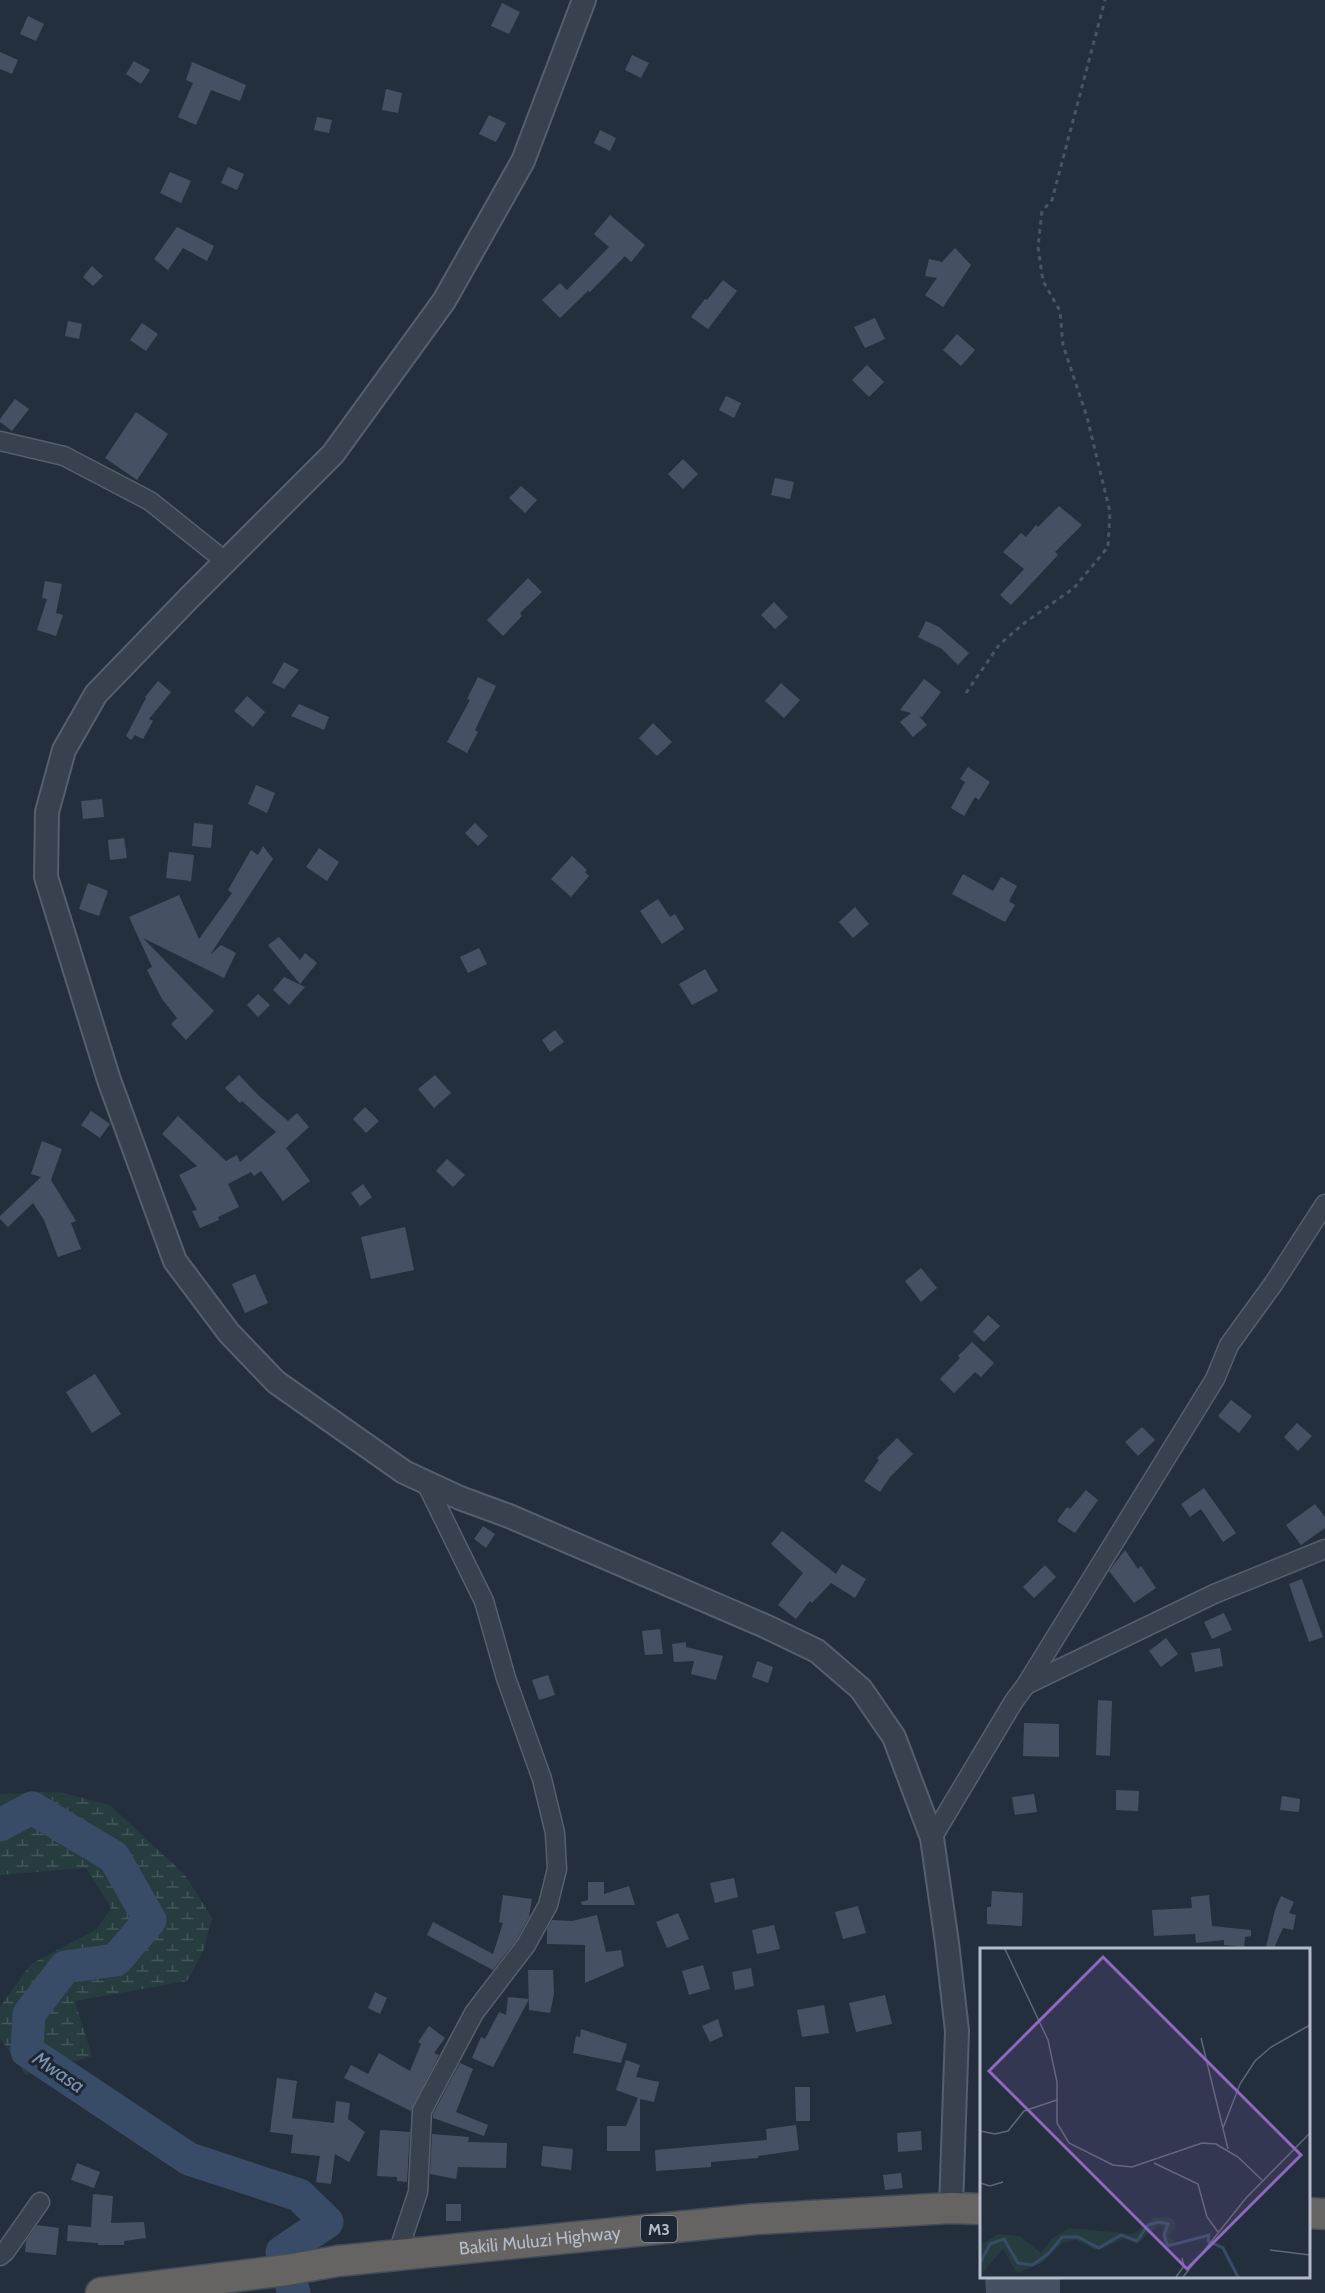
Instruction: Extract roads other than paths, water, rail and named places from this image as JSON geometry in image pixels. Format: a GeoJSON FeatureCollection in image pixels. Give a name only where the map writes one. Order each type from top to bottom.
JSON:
{"type":"FeatureCollection","features":[{"type":"Feature","properties":{"kind":"highway","name":"Bakili Muluzi Highway"},"geometry":{"type":"LineString","coordinates":[[101,2293],[286,2270],[338,2261],[756,2219],[951,2208],[980,2209]]}},
{"type":"Feature","properties":{"kind":"street"},"geometry":{"type":"LineString","coordinates":[[584,0],[523,162],[444,301],[333,454],[96,694],[64,750],[47,813],[46,877],[109,1080],[176,1261],[229,1333],[276,1382],[404,1472],[765,1626],[817,1651],[861,1689],[894,1737],[932,1838],[940,1886],[957,2031],[951,2208]]}},
{"type":"Feature","properties":{"kind":"street"},"geometry":{"type":"LineString","coordinates":[[0,441],[64,456],[150,501],[225,561]]}},
{"type":"Feature","properties":{"kind":"street"},"geometry":{"type":"LineString","coordinates":[[932,1838],[1014,1701],[1215,1378],[1229,1345],[1274,1283],[1325,1204]]}},
{"type":"Feature","properties":{"kind":"street"},"geometry":{"type":"LineString","coordinates":[[397,2255],[418,2192],[422,2111],[474,2013],[510,1967],[537,1925],[548,1905],[557,1869],[555,1833],[542,1779],[506,1678],[484,1601],[425,1481]]}},
{"type":"Feature","properties":{"kind":"street"},"geometry":{"type":"LineString","coordinates":[[1026,1685],[1214,1594],[1325,1549]]}},
{"type":"Feature","properties":{"kind":"street"},"geometry":{"type":"LineString","coordinates":[[0,2256],[40,2202]]}},
{"type":"Feature","properties":{"kind":"waterway","name":"Mwasa"},"geometry":{"type":"LineString","coordinates":[[0,1825],[32,1808],[114,1857],[150,1920],[116,1960],[65,1967],[29,2014],[27,2051],[189,2159],[299,2195],[327,2222],[282,2252],[294,2293]]}}]}
